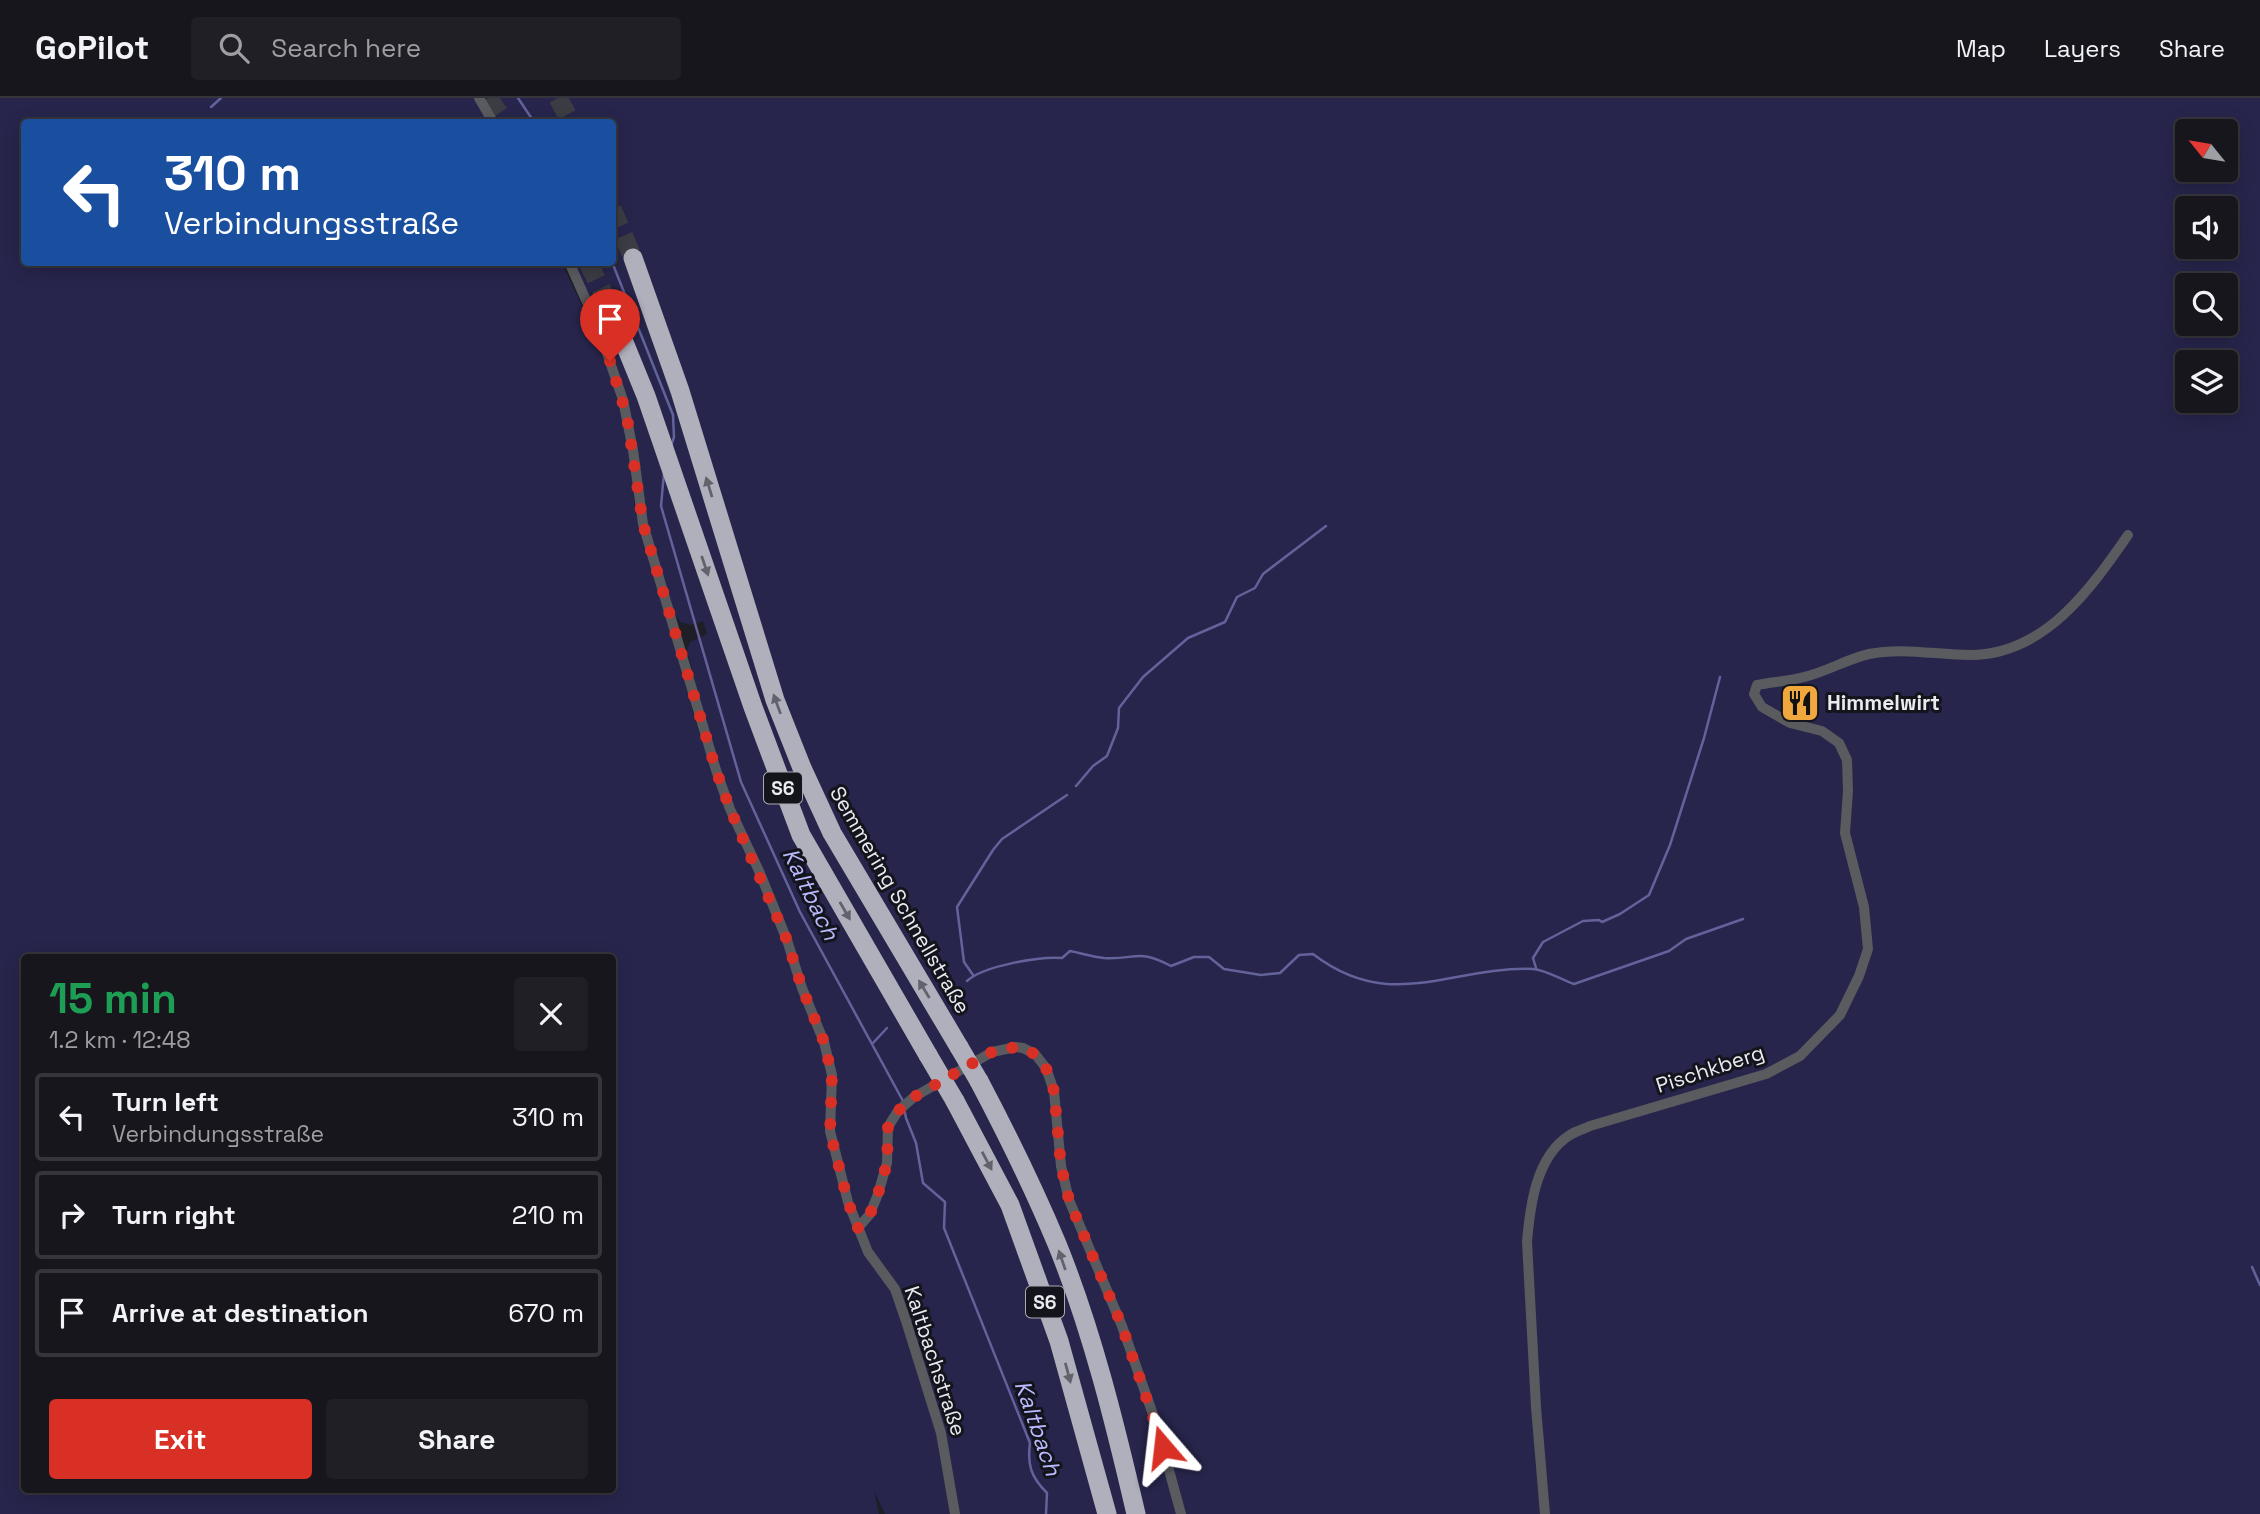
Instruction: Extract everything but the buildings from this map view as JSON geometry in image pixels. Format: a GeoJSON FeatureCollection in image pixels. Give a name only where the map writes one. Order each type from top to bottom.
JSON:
{"type":"FeatureCollection","features":[{"type":"Feature","properties":{"kind":"highway","name":"Semmering Schnellstraße"},"geometry":{"type":"LineString","coordinates":[[633,258],[680,391],[775,700],[802,768],[832,833],[1003,1127],[1057,1245],[1092,1345],[1136,1514]]}},
{"type":"Feature","properties":{"kind":"highway","name":"S6"},"geometry":{"type":"LineString","coordinates":[[608,303],[660,435],[753,707],[801,835],[955,1101],[1010,1205],[1059,1341],[1107,1514]]}},
{"type":"Feature","properties":{"kind":"street"},"geometry":{"type":"LineString","coordinates":[[479,98],[490,119]]}},
{"type":"Feature","properties":{"kind":"street","name":"Kaltbachstraße"},"geometry":{"type":"LineString","coordinates":[[571,266],[598,327],[623,400],[643,524],[716,770],[730,809],[787,940],[802,988],[824,1042],[832,1075],[830,1132],[848,1202],[869,1252],[895,1289],[906,1321],[941,1433],[955,1514]]}},
{"type":"Feature","properties":{"kind":"street","name":"Pischkberg"},"geometry":{"type":"LineString","coordinates":[[1545,1514],[1527,1242],[1534,1191],[1544,1166],[1569,1136],[1590,1126],[1766,1074],[1800,1056],[1840,1015],[1859,976],[1868,949],[1864,906],[1845,833],[1847,760],[1839,743],[1822,731],[1790,723],[1762,707],[1754,694],[1756,685],[1803,678],[1870,654],[1924,652],[1972,655],[2009,650],[2049,628],[2095,583],[2128,535]]}},
{"type":"Feature","properties":{"kind":"street"},"geometry":{"type":"LineString","coordinates":[[858,1228],[870,1214],[878,1194],[887,1163],[888,1127],[898,1111],[914,1097],[992,1052],[1016,1047],[1035,1054],[1046,1068],[1054,1091],[1061,1166],[1069,1200],[1122,1326],[1157,1426],[1181,1514]]}},
{"type":"Feature","properties":{"kind":"shaded area"},"geometry":{"type":"Polygon","coordinates":[[[0,98],[476,98],[486,119],[21,119],[21,266],[563,266],[611,377],[624,425],[635,510],[698,729],[722,800],[802,977],[777,907],[722,777],[687,650],[690,642],[707,634],[703,621],[691,625],[680,622],[672,610],[644,511],[624,390],[614,356],[573,266],[616,266],[616,119],[495,119],[483,98],[2260,98],[2260,1514],[1184,1514],[1151,1417],[1178,1514],[885,1514],[874,1491],[879,1514],[0,1514],[0,98]]]}},
{"type":"Feature","properties":{"kind":"waterway"},"geometry":{"type":"LineString","coordinates":[[211,107],[221,98]]}},
{"type":"Feature","properties":{"kind":"waterway","name":"Kaltbach"},"geometry":{"type":"LineString","coordinates":[[518,98],[532,119]]}},
{"type":"Feature","properties":{"kind":"waterway","name":"Kaltbach"},"geometry":{"type":"LineString","coordinates":[[614,266],[673,415],[674,437],[671,446]]}},
{"type":"Feature","properties":{"kind":"waterway","name":"Kaltbach"},"geometry":{"type":"LineString","coordinates":[[664,473],[661,506],[741,782],[800,912],[903,1101]]}},
{"type":"Feature","properties":{"kind":"waterway"},"geometry":{"type":"LineString","coordinates":[[1076,786],[1093,766],[1107,756],[1118,728],[1119,708],[1143,677],[1188,638],[1225,622],[1237,597],[1255,588],[1263,574],[1326,526]]}},
{"type":"Feature","properties":{"kind":"waterway"},"geometry":{"type":"LineString","coordinates":[[1536,968],[1533,958],[1543,942],[1583,921],[1602,922],[1649,895],[1670,845],[1720,677]]}},
{"type":"Feature","properties":{"kind":"waterway"},"geometry":{"type":"LineString","coordinates":[[973,975],[964,962],[957,907],[1002,839],[1067,795]]}},
{"type":"Feature","properties":{"kind":"waterway"},"geometry":{"type":"LineString","coordinates":[[967,981],[998,967],[1026,960],[1062,958],[1070,951],[1104,958],[1151,957],[1171,966],[1194,957],[1209,957],[1224,969],[1261,975],[1280,973],[1299,955],[1313,954],[1341,972],[1369,981],[1395,984],[1421,983],[1503,970],[1533,969],[1574,984],[1669,951],[1686,939],[1743,919]]}},
{"type":"Feature","properties":{"kind":"waterway"},"geometry":{"type":"LineString","coordinates":[[873,1043],[887,1028]]}},
{"type":"Feature","properties":{"kind":"waterway","name":"Kaltbach"},"geometry":{"type":"LineString","coordinates":[[904,1108],[916,1143],[923,1183],[945,1202],[944,1228],[1030,1443],[1031,1470],[1047,1493],[1046,1514]]}},
{"type":"Feature","properties":{"kind":"waterway"},"geometry":{"type":"LineString","coordinates":[[2252,1267],[2260,1285]]}},
{"type":"Feature","properties":{"kind":"tunnel"},"geometry":{"type":"LineString","coordinates":[[488,98],[503,119]]}},
{"type":"Feature","properties":{"kind":"tunnel"},"geometry":{"type":"LineString","coordinates":[[558,98],[569,119]]}},
{"type":"Feature","properties":{"kind":"tunnel"},"geometry":{"type":"LineString","coordinates":[[616,218],[633,258]]}},
{"type":"Feature","properties":{"kind":"tunnel"},"geometry":{"type":"LineString","coordinates":[[590,266],[608,303]]}},
{"type":"Feature","properties":{"kind":"place","name":"Himmelwirt"},"geometry":{"type":"Point","coordinates":[1800,703]}},
{"type":"Feature","properties":{"kind":"route"},"geometry":{"type":"LineString","coordinates":[[610,361],[627,417],[643,524],[716,770],[730,809],[787,940],[830,1062],[830,1132],[848,1202],[858,1228],[870,1214],[878,1194],[887,1163],[888,1127],[898,1111],[914,1097],[992,1052],[1016,1047],[1035,1054],[1046,1068],[1054,1091],[1061,1166],[1069,1200],[1122,1326],[1163,1447]]}}]}
